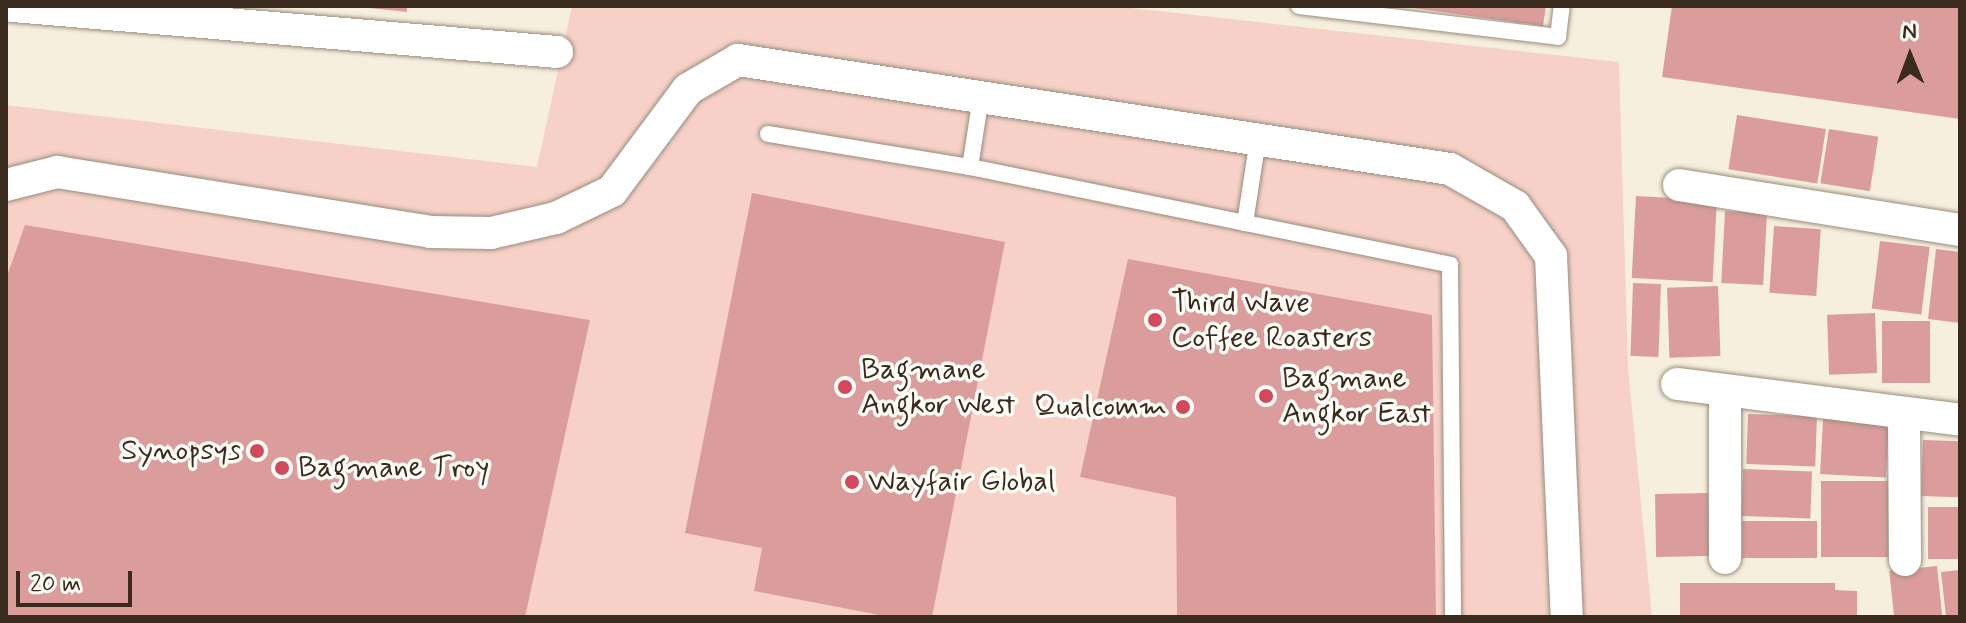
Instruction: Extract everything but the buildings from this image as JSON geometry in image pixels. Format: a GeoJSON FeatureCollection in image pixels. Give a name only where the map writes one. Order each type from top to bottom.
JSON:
{"type":"FeatureCollection","features":[{"type":"Feature","properties":{"kind":"street"},"geometry":{"type":"LineString","coordinates":[[13,6],[557,52]]}},
{"type":"Feature","properties":{"kind":"street"},"geometry":{"type":"LineString","coordinates":[[6,185],[57,172],[430,232],[491,233],[556,218],[612,191],[688,89],[738,60],[1450,169],[1495,190],[1542,238],[1551,256],[1567,617]]}},
{"type":"Feature","properties":{"kind":"street"},"geometry":{"type":"LineString","coordinates":[[1679,185],[1960,230]]}},
{"type":"Feature","properties":{"kind":"street"},"geometry":{"type":"LineString","coordinates":[[1677,384],[1960,420]]}},
{"type":"Feature","properties":{"kind":"street"},"geometry":{"type":"LineString","coordinates":[[1725,391],[1725,558]]}},
{"type":"Feature","properties":{"kind":"street"},"geometry":{"type":"LineString","coordinates":[[1904,413],[1905,560]]}},
{"type":"Feature","properties":{"kind":"lane"},"geometry":{"type":"LineString","coordinates":[[1299,6],[1558,37],[1562,6]]}},
{"type":"Feature","properties":{"kind":"lane"},"geometry":{"type":"LineString","coordinates":[[970,167],[981,97]]}},
{"type":"Feature","properties":{"kind":"lane"},"geometry":{"type":"LineString","coordinates":[[768,134],[970,167],[1450,265],[1453,617]]}},
{"type":"Feature","properties":{"kind":"lane"},"geometry":{"type":"LineString","coordinates":[[1245,223],[1258,139]]}},
{"type":"Feature","properties":{"kind":"shaded area"},"geometry":{"type":"Polygon","coordinates":[[[572,6],[1113,6],[1619,62],[1628,367],[1652,617],[6,617],[6,105],[537,167],[572,6]]]}},
{"type":"Feature","properties":{"kind":"place","name":"Third Wave Coffee Roasters"},"geometry":{"type":"Point","coordinates":[1155,320]}},
{"type":"Feature","properties":{"kind":"place","name":"Bagmane Angkor West"},"geometry":{"type":"Point","coordinates":[845,387]}},
{"type":"Feature","properties":{"kind":"place","name":"Bagmane Angkor East"},"geometry":{"type":"Point","coordinates":[1266,396]}},
{"type":"Feature","properties":{"kind":"place","name":"Qualcomm"},"geometry":{"type":"Point","coordinates":[1183,407]}},
{"type":"Feature","properties":{"kind":"place","name":"Synopsys"},"geometry":{"type":"Point","coordinates":[257,451]}},
{"type":"Feature","properties":{"kind":"place","name":"Bagmane Troy"},"geometry":{"type":"Point","coordinates":[282,468]}},
{"type":"Feature","properties":{"kind":"place","name":"Wayfair Global"},"geometry":{"type":"Point","coordinates":[852,482]}}]}
